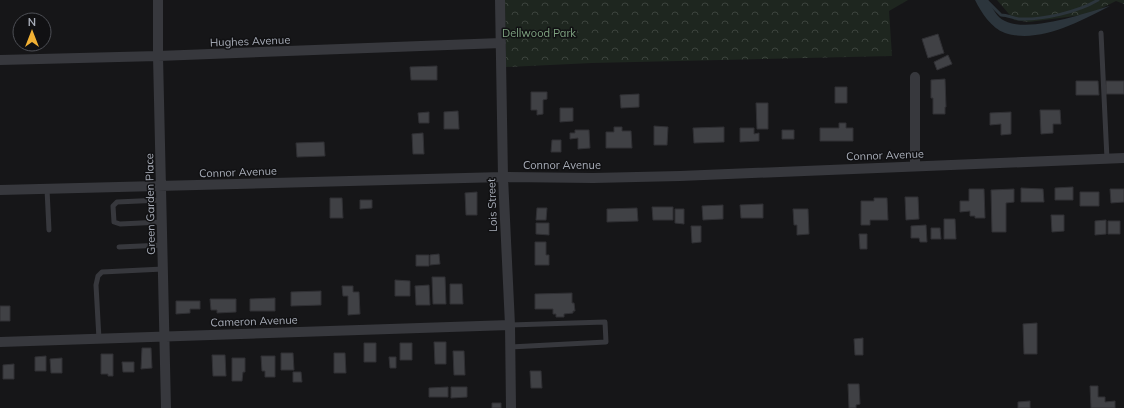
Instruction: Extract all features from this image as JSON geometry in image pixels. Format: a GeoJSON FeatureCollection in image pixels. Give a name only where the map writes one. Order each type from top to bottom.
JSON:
{"type":"FeatureCollection","features":[{"type":"Feature","properties":{"kind":"street","name":"Green Garden Place"},"geometry":{"type":"LineString","coordinates":[[158,0],[166,408]]}},
{"type":"Feature","properties":{"kind":"street","name":"Lois Street"},"geometry":{"type":"LineString","coordinates":[[500,0],[503,177],[510,325],[511,408]]}},
{"type":"Feature","properties":{"kind":"street","name":"Hughes Avenue"},"geometry":{"type":"LineString","coordinates":[[0,60],[501,44]]}},
{"type":"Feature","properties":{"kind":"street"},"geometry":{"type":"LineString","coordinates":[[915,77],[915,166]]}},
{"type":"Feature","properties":{"kind":"street","name":"Connor Avenue"},"geometry":{"type":"LineString","coordinates":[[0,190],[503,177],[593,178],[680,176],[1124,158]]}},
{"type":"Feature","properties":{"kind":"street","name":"Cameron Avenue"},"geometry":{"type":"LineString","coordinates":[[0,342],[510,325]]}},
{"type":"Feature","properties":{"kind":"lane"},"geometry":{"type":"LineString","coordinates":[[1102,33],[1107,159]]}},
{"type":"Feature","properties":{"kind":"lane"},"geometry":{"type":"LineString","coordinates":[[47,189],[49,230]]}},
{"type":"Feature","properties":{"kind":"lane"},"geometry":{"type":"LineString","coordinates":[[162,200],[117,202],[113,206],[114,222],[120,224],[162,222]]}},
{"type":"Feature","properties":{"kind":"lane"},"geometry":{"type":"LineString","coordinates":[[119,247],[163,245]]}},
{"type":"Feature","properties":{"kind":"lane"},"geometry":{"type":"LineString","coordinates":[[99,339],[96,285],[98,276],[102,272],[163,269]]}},
{"type":"Feature","properties":{"kind":"lane"},"geometry":{"type":"LineString","coordinates":[[510,325],[605,322],[606,342],[510,347]]}},
{"type":"Feature","properties":{"kind":"green space","name":"Dellwood Park"},"geometry":{"type":"Polygon","coordinates":[[[505,0],[908,0],[889,11],[892,56],[592,63],[506,67],[505,0]]]}},
{"type":"Feature","properties":{"kind":"green space"},"geometry":{"type":"Polygon","coordinates":[[[997,0],[1124,0],[1124,4],[1116,1],[1090,14],[1029,22],[1014,20],[997,0]]]}},
{"type":"Feature","properties":{"kind":"shaded area"},"geometry":{"type":"Polygon","coordinates":[[[975,0],[988,0],[997,15],[1002,20],[1015,24],[1028,25],[1057,21],[1110,6],[1059,29],[1032,36],[1018,36],[1000,31],[991,24],[975,0]]]}},
{"type":"Feature","properties":{"kind":"building"},"geometry":{"type":"Polygon","coordinates":[[[938,34],[944,53],[928,58],[922,39],[938,34]]]}},
{"type":"Feature","properties":{"kind":"building"},"geometry":{"type":"Polygon","coordinates":[[[948,55],[952,64],[937,70],[934,62],[948,55]]]}},
{"type":"Feature","properties":{"kind":"building"},"geometry":{"type":"Polygon","coordinates":[[[437,66],[437,80],[411,80],[410,67],[437,66]]]}},
{"type":"Feature","properties":{"kind":"building"},"geometry":{"type":"Polygon","coordinates":[[[945,79],[945,114],[933,114],[931,80],[945,79]]]}},
{"type":"Feature","properties":{"kind":"building"},"geometry":{"type":"Polygon","coordinates":[[[1076,81],[1098,81],[1099,95],[1076,95],[1076,81]]]}},
{"type":"Feature","properties":{"kind":"building"},"geometry":{"type":"Polygon","coordinates":[[[1106,81],[1124,81],[1124,94],[1106,94],[1106,81]]]}},
{"type":"Feature","properties":{"kind":"building"},"geometry":{"type":"Polygon","coordinates":[[[835,87],[847,87],[847,103],[835,103],[835,87]]]}},
{"type":"Feature","properties":{"kind":"building"},"geometry":{"type":"Polygon","coordinates":[[[531,92],[547,92],[547,99],[543,100],[543,114],[537,115],[537,110],[531,110],[531,92]]]}},
{"type":"Feature","properties":{"kind":"building"},"geometry":{"type":"Polygon","coordinates":[[[639,94],[639,107],[621,108],[620,95],[639,94]]]}},
{"type":"Feature","properties":{"kind":"building"},"geometry":{"type":"Polygon","coordinates":[[[756,103],[768,103],[768,129],[757,129],[756,103]]]}},
{"type":"Feature","properties":{"kind":"building"},"geometry":{"type":"Polygon","coordinates":[[[560,108],[573,108],[573,121],[560,122],[560,108]]]}},
{"type":"Feature","properties":{"kind":"building"},"geometry":{"type":"Polygon","coordinates":[[[1040,110],[1060,110],[1061,124],[1053,124],[1053,133],[1041,134],[1040,110]]]}},
{"type":"Feature","properties":{"kind":"building"},"geometry":{"type":"Polygon","coordinates":[[[458,111],[459,129],[444,129],[444,112],[458,111]]]}},
{"type":"Feature","properties":{"kind":"building"},"geometry":{"type":"Polygon","coordinates":[[[429,112],[429,123],[419,123],[418,113],[429,112]]]}},
{"type":"Feature","properties":{"kind":"building"},"geometry":{"type":"Polygon","coordinates":[[[1011,112],[1011,134],[1001,135],[1001,124],[990,125],[990,113],[1011,112]]]}},
{"type":"Feature","properties":{"kind":"building"},"geometry":{"type":"Polygon","coordinates":[[[839,123],[846,123],[846,128],[853,128],[853,141],[820,141],[820,128],[839,128],[839,123]]]}},
{"type":"Feature","properties":{"kind":"building"},"geometry":{"type":"Polygon","coordinates":[[[654,126],[668,127],[667,145],[654,145],[654,126]]]}},
{"type":"Feature","properties":{"kind":"building"},"geometry":{"type":"Polygon","coordinates":[[[614,127],[622,127],[622,131],[631,131],[632,148],[606,148],[606,132],[614,132],[614,127]]]}},
{"type":"Feature","properties":{"kind":"building"},"geometry":{"type":"Polygon","coordinates":[[[724,127],[724,142],[694,143],[693,128],[724,127]]]}},
{"type":"Feature","properties":{"kind":"building"},"geometry":{"type":"Polygon","coordinates":[[[740,128],[754,128],[754,134],[759,133],[759,141],[740,142],[740,128]]]}},
{"type":"Feature","properties":{"kind":"building"},"geometry":{"type":"Polygon","coordinates":[[[575,130],[589,130],[590,148],[578,149],[578,138],[570,139],[570,133],[575,133],[575,130]]]}},
{"type":"Feature","properties":{"kind":"building"},"geometry":{"type":"Polygon","coordinates":[[[782,130],[794,130],[794,139],[782,139],[782,130]]]}},
{"type":"Feature","properties":{"kind":"building"},"geometry":{"type":"Polygon","coordinates":[[[423,133],[424,154],[413,154],[412,134],[423,133]]]}},
{"type":"Feature","properties":{"kind":"building"},"geometry":{"type":"Polygon","coordinates":[[[552,140],[561,140],[561,152],[551,152],[552,140]]]}},
{"type":"Feature","properties":{"kind":"building"},"geometry":{"type":"Polygon","coordinates":[[[324,142],[325,156],[297,157],[296,143],[324,142]]]}},
{"type":"Feature","properties":{"kind":"building"},"geometry":{"type":"Polygon","coordinates":[[[1073,187],[1073,200],[1055,200],[1055,188],[1073,187]]]}},
{"type":"Feature","properties":{"kind":"building"},"geometry":{"type":"Polygon","coordinates":[[[1021,188],[1043,189],[1044,202],[1021,202],[1021,188]]]}},
{"type":"Feature","properties":{"kind":"building"},"geometry":{"type":"Polygon","coordinates":[[[969,189],[984,189],[985,218],[975,218],[975,216],[970,216],[970,211],[960,212],[960,201],[969,201],[969,189]]]}},
{"type":"Feature","properties":{"kind":"building"},"geometry":{"type":"Polygon","coordinates":[[[1014,189],[1014,202],[1006,203],[1006,232],[992,232],[991,190],[1014,189]]]}},
{"type":"Feature","properties":{"kind":"building"},"geometry":{"type":"Polygon","coordinates":[[[1110,189],[1124,189],[1124,202],[1111,203],[1110,189]]]}},
{"type":"Feature","properties":{"kind":"building"},"geometry":{"type":"Polygon","coordinates":[[[477,192],[477,215],[466,215],[465,193],[477,192]]]}},
{"type":"Feature","properties":{"kind":"building"},"geometry":{"type":"Polygon","coordinates":[[[1080,192],[1099,192],[1099,206],[1080,206],[1080,192]]]}},
{"type":"Feature","properties":{"kind":"building"},"geometry":{"type":"Polygon","coordinates":[[[905,197],[918,197],[919,219],[906,220],[905,197]]]}},
{"type":"Feature","properties":{"kind":"building"},"geometry":{"type":"Polygon","coordinates":[[[330,198],[342,198],[343,218],[330,218],[330,198]]]}},
{"type":"Feature","properties":{"kind":"building"},"geometry":{"type":"Polygon","coordinates":[[[874,198],[887,198],[888,220],[870,220],[870,225],[861,225],[861,201],[874,201],[874,198]]]}},
{"type":"Feature","properties":{"kind":"building"},"geometry":{"type":"Polygon","coordinates":[[[360,200],[372,200],[372,208],[360,209],[360,200]]]}},
{"type":"Feature","properties":{"kind":"building"},"geometry":{"type":"Polygon","coordinates":[[[763,204],[763,218],[741,218],[740,205],[763,204]]]}},
{"type":"Feature","properties":{"kind":"building"},"geometry":{"type":"Polygon","coordinates":[[[723,205],[723,219],[703,220],[702,206],[723,205]]]}},
{"type":"Feature","properties":{"kind":"building"},"geometry":{"type":"Polygon","coordinates":[[[652,207],[673,207],[673,220],[653,220],[652,207]]]}},
{"type":"Feature","properties":{"kind":"building"},"geometry":{"type":"Polygon","coordinates":[[[537,208],[547,208],[546,220],[536,220],[537,208]]]}},
{"type":"Feature","properties":{"kind":"building"},"geometry":{"type":"Polygon","coordinates":[[[637,208],[638,221],[607,222],[607,209],[637,208]]]}},
{"type":"Feature","properties":{"kind":"building"},"geometry":{"type":"Polygon","coordinates":[[[675,209],[684,209],[684,224],[675,223],[675,209]]]}},
{"type":"Feature","properties":{"kind":"building"},"geometry":{"type":"Polygon","coordinates":[[[793,209],[808,209],[809,234],[797,235],[797,225],[794,225],[793,209]]]}},
{"type":"Feature","properties":{"kind":"building"},"geometry":{"type":"Polygon","coordinates":[[[1051,215],[1064,215],[1064,231],[1052,232],[1051,215]]]}},
{"type":"Feature","properties":{"kind":"building"},"geometry":{"type":"Polygon","coordinates":[[[944,219],[955,219],[956,239],[944,239],[944,219]]]}},
{"type":"Feature","properties":{"kind":"building"},"geometry":{"type":"Polygon","coordinates":[[[1106,220],[1106,234],[1095,235],[1095,221],[1106,220]]]}},
{"type":"Feature","properties":{"kind":"building"},"geometry":{"type":"Polygon","coordinates":[[[1108,221],[1120,221],[1120,234],[1108,234],[1108,221]]]}},
{"type":"Feature","properties":{"kind":"building"},"geometry":{"type":"Polygon","coordinates":[[[536,223],[549,223],[549,235],[536,234],[536,223]]]}},
{"type":"Feature","properties":{"kind":"building"},"geometry":{"type":"Polygon","coordinates":[[[926,225],[927,242],[920,242],[919,238],[911,238],[911,226],[926,225]]]}},
{"type":"Feature","properties":{"kind":"building"},"geometry":{"type":"Polygon","coordinates":[[[691,226],[701,226],[701,242],[692,243],[691,226]]]}},
{"type":"Feature","properties":{"kind":"building"},"geometry":{"type":"Polygon","coordinates":[[[931,228],[940,228],[941,239],[931,239],[931,228]]]}},
{"type":"Feature","properties":{"kind":"building"},"geometry":{"type":"Polygon","coordinates":[[[859,234],[867,234],[867,249],[860,249],[859,234]]]}},
{"type":"Feature","properties":{"kind":"building"},"geometry":{"type":"Polygon","coordinates":[[[535,242],[546,242],[546,255],[549,255],[549,265],[535,265],[535,242]]]}},
{"type":"Feature","properties":{"kind":"building"},"geometry":{"type":"Polygon","coordinates":[[[439,254],[440,264],[430,265],[430,255],[439,254]]]}},
{"type":"Feature","properties":{"kind":"building"},"geometry":{"type":"Polygon","coordinates":[[[416,255],[429,255],[429,266],[416,266],[416,255]]]}},
{"type":"Feature","properties":{"kind":"building"},"geometry":{"type":"Polygon","coordinates":[[[432,277],[445,277],[446,304],[433,304],[432,277]]]}},
{"type":"Feature","properties":{"kind":"building"},"geometry":{"type":"Polygon","coordinates":[[[395,280],[410,281],[410,296],[395,296],[395,280]]]}},
{"type":"Feature","properties":{"kind":"building"},"geometry":{"type":"Polygon","coordinates":[[[450,284],[462,284],[463,304],[450,304],[450,284]]]}},
{"type":"Feature","properties":{"kind":"building"},"geometry":{"type":"Polygon","coordinates":[[[429,285],[430,305],[416,305],[415,286],[429,285]]]}},
{"type":"Feature","properties":{"kind":"building"},"geometry":{"type":"Polygon","coordinates":[[[342,286],[353,286],[353,292],[359,292],[360,314],[348,315],[348,296],[343,296],[342,286]]]}},
{"type":"Feature","properties":{"kind":"building"},"geometry":{"type":"Polygon","coordinates":[[[321,291],[321,305],[291,306],[291,292],[321,291]]]}},
{"type":"Feature","properties":{"kind":"building"},"geometry":{"type":"Polygon","coordinates":[[[572,293],[572,303],[574,303],[575,311],[573,311],[573,313],[564,314],[564,317],[556,317],[556,314],[553,314],[553,309],[535,309],[535,294],[572,293]]]}},
{"type":"Feature","properties":{"kind":"building"},"geometry":{"type":"Polygon","coordinates":[[[275,298],[275,311],[250,311],[250,299],[275,298]]]}},
{"type":"Feature","properties":{"kind":"building"},"geometry":{"type":"Polygon","coordinates":[[[210,299],[236,299],[236,312],[217,313],[217,310],[211,310],[210,299]]]}},
{"type":"Feature","properties":{"kind":"building"},"geometry":{"type":"Polygon","coordinates":[[[176,301],[200,301],[200,309],[190,309],[190,313],[176,314],[176,301]]]}},
{"type":"Feature","properties":{"kind":"building"},"geometry":{"type":"Polygon","coordinates":[[[0,306],[10,306],[10,321],[0,321],[0,306]]]}},
{"type":"Feature","properties":{"kind":"building"},"geometry":{"type":"Polygon","coordinates":[[[1037,323],[1037,354],[1024,354],[1023,324],[1037,323]]]}},
{"type":"Feature","properties":{"kind":"building"},"geometry":{"type":"Polygon","coordinates":[[[863,338],[863,355],[855,355],[854,339],[863,338]]]}},
{"type":"Feature","properties":{"kind":"building"},"geometry":{"type":"Polygon","coordinates":[[[434,342],[446,342],[446,364],[435,364],[434,342]]]}},
{"type":"Feature","properties":{"kind":"building"},"geometry":{"type":"Polygon","coordinates":[[[364,343],[376,343],[376,362],[364,362],[364,343]]]}},
{"type":"Feature","properties":{"kind":"building"},"geometry":{"type":"Polygon","coordinates":[[[400,343],[412,343],[412,360],[400,360],[400,343]]]}},
{"type":"Feature","properties":{"kind":"building"},"geometry":{"type":"Polygon","coordinates":[[[142,348],[151,348],[152,368],[141,369],[142,348]]]}},
{"type":"Feature","properties":{"kind":"building"},"geometry":{"type":"Polygon","coordinates":[[[453,351],[464,351],[465,375],[454,375],[453,351]]]}},
{"type":"Feature","properties":{"kind":"building"},"geometry":{"type":"Polygon","coordinates":[[[281,353],[293,353],[294,370],[281,370],[281,353]]]}},
{"type":"Feature","properties":{"kind":"building"},"geometry":{"type":"Polygon","coordinates":[[[334,353],[345,353],[346,373],[334,373],[334,353]]]}},
{"type":"Feature","properties":{"kind":"building"},"geometry":{"type":"Polygon","coordinates":[[[101,354],[113,354],[113,376],[101,374],[101,354]]]}},
{"type":"Feature","properties":{"kind":"building"},"geometry":{"type":"Polygon","coordinates":[[[212,355],[225,355],[226,376],[213,376],[212,355]]]}},
{"type":"Feature","properties":{"kind":"building"},"geometry":{"type":"Polygon","coordinates":[[[46,356],[46,371],[35,371],[35,357],[46,356]]]}},
{"type":"Feature","properties":{"kind":"building"},"geometry":{"type":"Polygon","coordinates":[[[261,356],[275,356],[275,377],[265,377],[265,371],[262,371],[261,356]]]}},
{"type":"Feature","properties":{"kind":"building"},"geometry":{"type":"Polygon","coordinates":[[[389,357],[396,357],[396,368],[390,368],[389,357]]]}},
{"type":"Feature","properties":{"kind":"building"},"geometry":{"type":"Polygon","coordinates":[[[62,358],[62,373],[51,373],[50,359],[62,358]]]}},
{"type":"Feature","properties":{"kind":"building"},"geometry":{"type":"Polygon","coordinates":[[[232,358],[245,358],[245,372],[243,372],[242,381],[232,381],[232,358]]]}},
{"type":"Feature","properties":{"kind":"building"},"geometry":{"type":"Polygon","coordinates":[[[122,362],[134,362],[134,372],[123,372],[122,362]]]}},
{"type":"Feature","properties":{"kind":"building"},"geometry":{"type":"Polygon","coordinates":[[[14,364],[14,379],[3,379],[3,365],[14,364]]]}},
{"type":"Feature","properties":{"kind":"building"},"geometry":{"type":"Polygon","coordinates":[[[530,371],[541,371],[542,388],[531,388],[530,371]]]}},
{"type":"Feature","properties":{"kind":"building"},"geometry":{"type":"Polygon","coordinates":[[[293,372],[301,372],[302,382],[293,382],[293,372]]]}},
{"type":"Feature","properties":{"kind":"building"},"geometry":{"type":"Polygon","coordinates":[[[848,384],[859,384],[860,404],[856,405],[856,408],[849,408],[848,384]]]}},
{"type":"Feature","properties":{"kind":"building"},"geometry":{"type":"Polygon","coordinates":[[[1090,386],[1098,386],[1098,397],[1105,397],[1105,402],[1115,401],[1115,408],[1091,408],[1090,386]]]}},
{"type":"Feature","properties":{"kind":"building"},"geometry":{"type":"Polygon","coordinates":[[[448,387],[448,397],[429,397],[429,388],[448,387]]]}},
{"type":"Feature","properties":{"kind":"building"},"geometry":{"type":"Polygon","coordinates":[[[451,387],[467,387],[467,397],[451,398],[451,387]]]}},
{"type":"Feature","properties":{"kind":"building"},"geometry":{"type":"Polygon","coordinates":[[[1030,401],[1030,408],[1018,408],[1018,402],[1030,401]]]}},
{"type":"Feature","properties":{"kind":"building"},"geometry":{"type":"Polygon","coordinates":[[[492,403],[501,403],[501,408],[492,408],[492,403]]]}},
{"type":"Feature","properties":{"kind":"waterway"},"geometry":{"type":"LineString","coordinates":[[986,0],[1001,15],[1019,19],[1049,17],[1071,12],[1098,0]]}}]}
